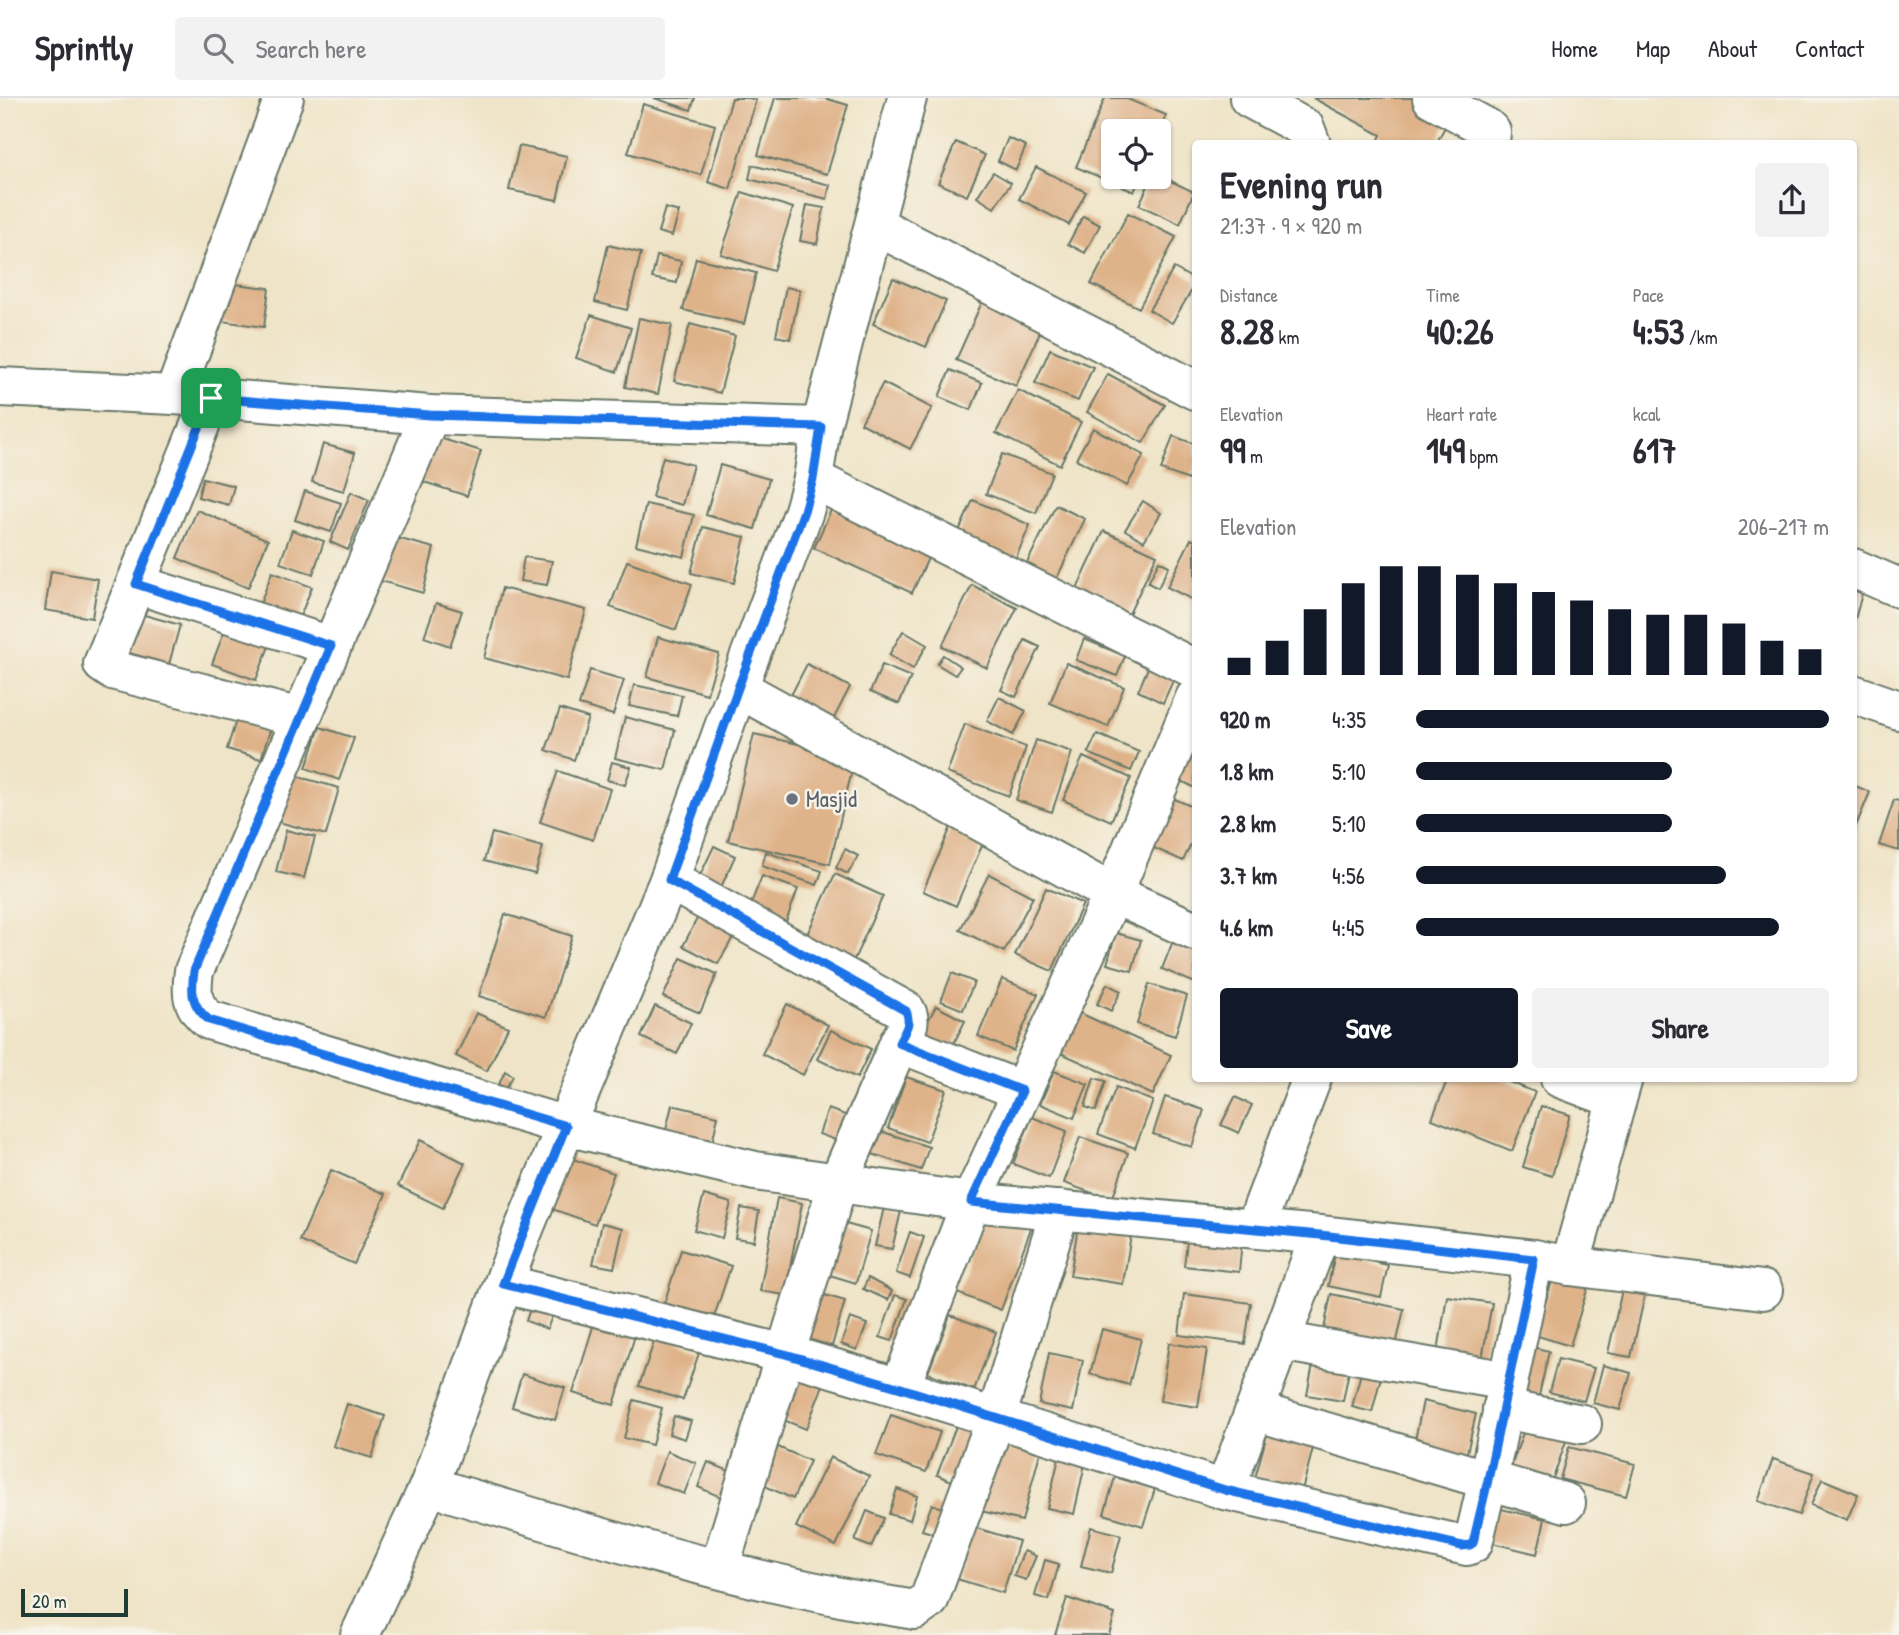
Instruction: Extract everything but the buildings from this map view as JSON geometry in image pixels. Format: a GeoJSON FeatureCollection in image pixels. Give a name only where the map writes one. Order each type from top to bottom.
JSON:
{"type":"FeatureCollection","features":[{"type":"Feature","properties":{"kind":"street"},"geometry":{"type":"LineString","coordinates":[[174,396],[284,98]]}},
{"type":"Feature","properties":{"kind":"street"},"geometry":{"type":"LineString","coordinates":[[360,1635],[429,1486],[503,1284],[669,880],[804,511],[813,479],[821,427],[907,98]]}},
{"type":"Feature","properties":{"kind":"street"},"geometry":{"type":"LineString","coordinates":[[1249,98],[1305,128],[1310,140]]}},
{"type":"Feature","properties":{"kind":"street"},"geometry":{"type":"LineString","coordinates":[[1432,98],[1492,123]]}},
{"type":"Feature","properties":{"kind":"street"},"geometry":{"type":"LineString","coordinates":[[875,225],[1192,383]]}},
{"type":"Feature","properties":{"kind":"street"},"geometry":{"type":"LineString","coordinates":[[0,387],[211,398],[430,415],[821,427]]}},
{"type":"Feature","properties":{"kind":"street"},"geometry":{"type":"LineString","coordinates":[[211,398],[103,664],[301,718]]}},
{"type":"Feature","properties":{"kind":"street"},"geometry":{"type":"LineString","coordinates":[[430,415],[194,971],[191,992],[198,1011],[209,1020],[566,1126],[755,1171],[971,1202],[1320,1235],[1763,1290]]}},
{"type":"Feature","properties":{"kind":"street"},"geometry":{"type":"LineString","coordinates":[[813,479],[1192,668]]}},
{"type":"Feature","properties":{"kind":"street"},"geometry":{"type":"LineString","coordinates":[[1857,570],[1899,588]]}},
{"type":"Feature","properties":{"kind":"street"},"geometry":{"type":"LineString","coordinates":[[136,584],[331,646]]}},
{"type":"Feature","properties":{"kind":"street"},"geometry":{"type":"LineString","coordinates":[[738,688],[1113,894],[1192,930]]}},
{"type":"Feature","properties":{"kind":"street"},"geometry":{"type":"LineString","coordinates":[[1857,695],[1899,710]]}},
{"type":"Feature","properties":{"kind":"street"},"geometry":{"type":"LineString","coordinates":[[901,1388],[971,1202],[1113,894],[1192,705]]}},
{"type":"Feature","properties":{"kind":"street"},"geometry":{"type":"LineString","coordinates":[[669,880],[906,1011],[909,1017],[909,1026],[899,1043],[838,1183],[719,1569]]}},
{"type":"Feature","properties":{"kind":"street"},"geometry":{"type":"LineString","coordinates":[[899,1043],[1022,1091]]}},
{"type":"Feature","properties":{"kind":"street"},"geometry":{"type":"LineString","coordinates":[[1255,1228],[1310,1082]]}},
{"type":"Feature","properties":{"kind":"street"},"geometry":{"type":"LineString","coordinates":[[503,1284],[785,1354],[1225,1490],[1467,1546],[1474,1540],[1505,1395],[1552,1262],[1619,1088],[1584,1082]]}},
{"type":"Feature","properties":{"kind":"street"},"geometry":{"type":"LineString","coordinates":[[429,1486],[567,1528],[719,1569],[830,1595],[915,1610],[929,1600],[996,1418],[1060,1210]]}},
{"type":"Feature","properties":{"kind":"street"},"geometry":{"type":"LineString","coordinates":[[1225,1490],[1320,1235]]}},
{"type":"Feature","properties":{"kind":"street"},"geometry":{"type":"LineString","coordinates":[[1280,1341],[1505,1395],[1582,1424]]}},
{"type":"Feature","properties":{"kind":"street"},"geometry":{"type":"LineString","coordinates":[[1255,1411],[1566,1503]]}},
{"type":"Feature","properties":{"kind":"place","name":"Masjid"},"geometry":{"type":"Point","coordinates":[792,799]}},
{"type":"Feature","properties":{"kind":"route"},"geometry":{"type":"LineString","coordinates":[[211,398],[430,415],[821,427],[813,479],[804,511],[669,880],[906,1011],[909,1026],[899,1043],[1022,1091],[971,1202],[1320,1235],[1534,1259],[1473,1543],[1462,1546],[1225,1490],[785,1354],[503,1284],[566,1126],[209,1020],[198,1011],[191,992],[194,971],[331,646],[136,584],[211,398]]}}]}
